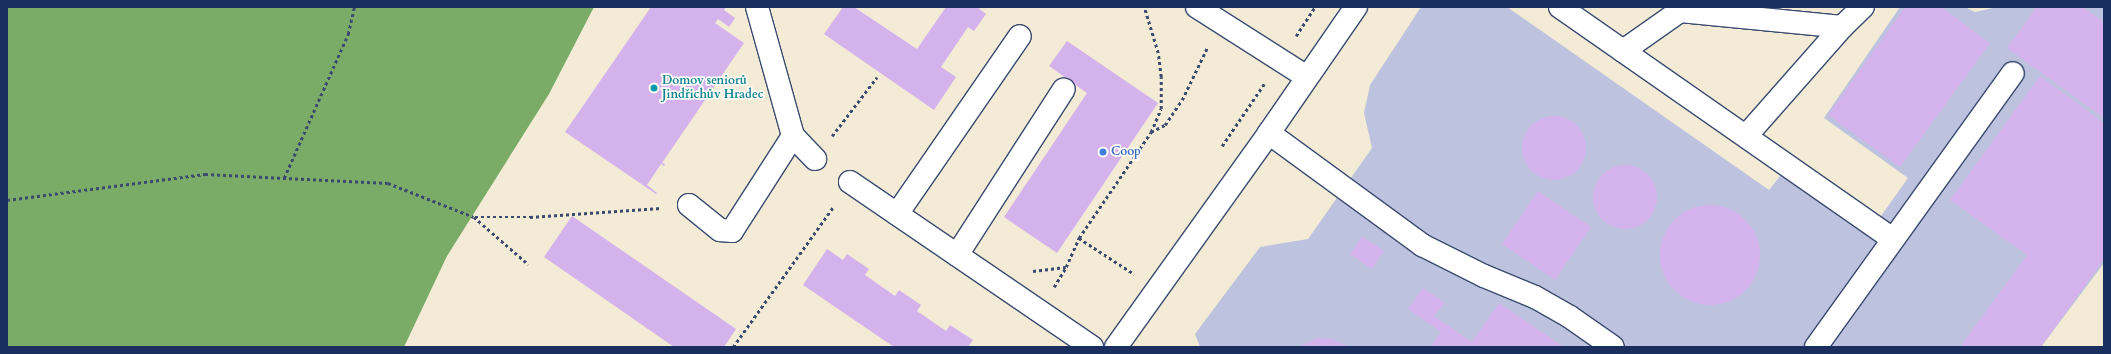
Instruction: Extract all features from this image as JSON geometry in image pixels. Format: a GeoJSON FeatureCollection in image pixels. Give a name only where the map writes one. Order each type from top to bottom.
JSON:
{"type":"FeatureCollection","features":[{"type":"Feature","properties":{"kind":"street"},"geometry":{"type":"LineString","coordinates":[[757,7],[793,136],[815,159]]}},
{"type":"Feature","properties":{"kind":"street"},"geometry":{"type":"LineString","coordinates":[[1197,7],[1280,62],[1307,77]]}},
{"type":"Feature","properties":{"kind":"street"},"geometry":{"type":"LineString","coordinates":[[1116,347],[1269,133],[1356,7]]}},
{"type":"Feature","properties":{"kind":"street"},"geometry":{"type":"LineString","coordinates":[[1560,7],[1894,239]]}},
{"type":"Feature","properties":{"kind":"street"},"geometry":{"type":"LineString","coordinates":[[1746,136],[1842,27],[1863,7]]}},
{"type":"Feature","properties":{"kind":"street"},"geometry":{"type":"LineString","coordinates":[[1623,51],[1680,11],[1842,27]]}},
{"type":"Feature","properties":{"kind":"street"},"geometry":{"type":"LineString","coordinates":[[897,214],[1020,36]]}},
{"type":"Feature","properties":{"kind":"street"},"geometry":{"type":"LineString","coordinates":[[1816,347],[2012,73]]}},
{"type":"Feature","properties":{"kind":"street"},"geometry":{"type":"LineString","coordinates":[[957,255],[1064,89]]}},
{"type":"Feature","properties":{"kind":"street"},"geometry":{"type":"LineString","coordinates":[[1269,133],[1422,245],[1484,276],[1535,297],[1570,317],[1613,347]]}},
{"type":"Feature","properties":{"kind":"street"},"geometry":{"type":"LineString","coordinates":[[689,206],[720,230],[732,231],[793,136]]}},
{"type":"Feature","properties":{"kind":"street"},"geometry":{"type":"LineString","coordinates":[[850,182],[1092,347]]}},
{"type":"Feature","properties":{"kind":"path"},"geometry":{"type":"LineString","coordinates":[[284,178],[348,34],[354,7]]}},
{"type":"Feature","properties":{"kind":"path"},"geometry":{"type":"LineString","coordinates":[[1066,267],[1080,238],[1151,132],[1161,109],[1161,77],[1158,53],[1144,7]]}},
{"type":"Feature","properties":{"kind":"path"},"geometry":{"type":"LineString","coordinates":[[1280,62],[1315,7]]}},
{"type":"Feature","properties":{"kind":"path"},"geometry":{"type":"LineString","coordinates":[[1151,132],[1164,125],[1182,100],[1207,49]]}},
{"type":"Feature","properties":{"kind":"path"},"geometry":{"type":"LineString","coordinates":[[815,159],[877,77]]}},
{"type":"Feature","properties":{"kind":"path"},"geometry":{"type":"LineString","coordinates":[[7,200],[205,174],[388,183],[474,217],[528,264]]}},
{"type":"Feature","properties":{"kind":"path"},"geometry":{"type":"LineString","coordinates":[[733,347],[850,182]]}},
{"type":"Feature","properties":{"kind":"path"},"geometry":{"type":"LineString","coordinates":[[474,217],[530,217],[689,206]]}},
{"type":"Feature","properties":{"kind":"path"},"geometry":{"type":"LineString","coordinates":[[1080,238],[1134,275]]}},
{"type":"Feature","properties":{"kind":"shaded area"},"geometry":{"type":"Polygon","coordinates":[[[1421,7],[1507,7],[1769,190],[1788,166],[1876,223],[1908,178],[1824,118],[1900,7],[1965,7],[1975,12],[1998,7],[2104,7],[2104,263],[2041,347],[1200,347],[1195,334],[1260,247],[1308,239],[1372,148],[1364,113],[1370,85],[1421,7]]]}},
{"type":"Feature","properties":{"kind":"green space"},"geometry":{"type":"Polygon","coordinates":[[[7,7],[594,7],[549,94],[447,256],[404,347],[7,347],[7,7]]]}},
{"type":"Feature","properties":{"kind":"building","name":"Domov seniorů Jindřichův Hradec"},"geometry":{"type":"Polygon","coordinates":[[[651,7],[726,7],[724,10],[735,18],[729,27],[718,19],[715,23],[744,43],[662,163],[665,164],[664,166],[661,164],[647,185],[657,193],[656,194],[565,132],[651,7]]]}},
{"type":"Feature","properties":{"kind":"building"},"geometry":{"type":"Polygon","coordinates":[[[843,7],[854,7],[917,49],[946,7],[977,7],[986,14],[974,31],[968,27],[941,67],[956,77],[934,110],[824,34],[843,7]]]}},
{"type":"Feature","properties":{"kind":"building"},"geometry":{"type":"Polygon","coordinates":[[[1905,7],[1941,7],[1990,43],[1900,167],[1828,115],[1905,7]]]}},
{"type":"Feature","properties":{"kind":"building"},"geometry":{"type":"Polygon","coordinates":[[[2037,7],[2083,7],[2104,22],[2104,118],[2007,48],[2037,7]]]}},
{"type":"Feature","properties":{"kind":"building"},"geometry":{"type":"Polygon","coordinates":[[[1067,41],[1158,103],[1057,253],[1004,217],[1087,93],[1049,66],[1067,41]]]}},
{"type":"Feature","properties":{"kind":"building"},"geometry":{"type":"Polygon","coordinates":[[[2040,76],[2104,123],[2104,259],[2041,347],[1960,347],[2027,255],[1950,200],[2040,76]]]}},
{"type":"Feature","properties":{"kind":"building"},"geometry":{"type":"Polygon","coordinates":[[[1554,116],[1566,118],[1577,125],[1584,136],[1586,148],[1584,160],[1577,171],[1566,178],[1554,180],[1542,178],[1531,171],[1524,160],[1522,148],[1524,136],[1531,125],[1542,118],[1554,116]]]}},
{"type":"Feature","properties":{"kind":"building"},"geometry":{"type":"Polygon","coordinates":[[[1625,165],[1637,168],[1648,174],[1654,185],[1657,197],[1654,209],[1648,220],[1637,226],[1625,229],[1613,226],[1602,220],[1596,209],[1593,197],[1596,185],[1602,174],[1613,168],[1625,165]]]}},
{"type":"Feature","properties":{"kind":"building"},"geometry":{"type":"Polygon","coordinates":[[[1538,191],[1591,227],[1555,280],[1502,244],[1538,191]]]}},
{"type":"Feature","properties":{"kind":"building"},"geometry":{"type":"Polygon","coordinates":[[[1710,205],[1720,206],[1738,213],[1752,227],[1759,245],[1759,265],[1752,283],[1738,297],[1720,304],[1710,305],[1700,304],[1682,297],[1668,283],[1661,265],[1660,255],[1661,245],[1668,227],[1682,213],[1700,206],[1710,205]]]}},
{"type":"Feature","properties":{"kind":"building"},"geometry":{"type":"Polygon","coordinates":[[[572,216],[736,329],[724,347],[674,347],[544,257],[572,216]]]}},
{"type":"Feature","properties":{"kind":"building"},"geometry":{"type":"Polygon","coordinates":[[[1362,236],[1384,251],[1372,269],[1350,254],[1362,236]]]}},
{"type":"Feature","properties":{"kind":"building"},"geometry":{"type":"Polygon","coordinates":[[[827,249],[843,260],[847,254],[869,269],[865,275],[895,296],[899,290],[921,305],[917,311],[946,331],[950,325],[973,340],[968,347],[894,347],[803,285],[827,249]]]}},
{"type":"Feature","properties":{"kind":"building"},"geometry":{"type":"Polygon","coordinates":[[[1423,288],[1445,303],[1434,316],[1472,342],[1499,303],[1564,347],[1430,347],[1441,332],[1408,309],[1423,288]]]}},
{"type":"Feature","properties":{"kind":"building"},"geometry":{"type":"Polygon","coordinates":[[[1317,338],[1333,339],[1349,347],[1298,347],[1317,338]]]}},
{"type":"Feature","properties":{"kind":"place","name":"Domov seniorů Jindřichův Hradec"},"geometry":{"type":"Point","coordinates":[654,88]}},
{"type":"Feature","properties":{"kind":"place","name":"Coop"},"geometry":{"type":"Point","coordinates":[1103,152]}}]}
